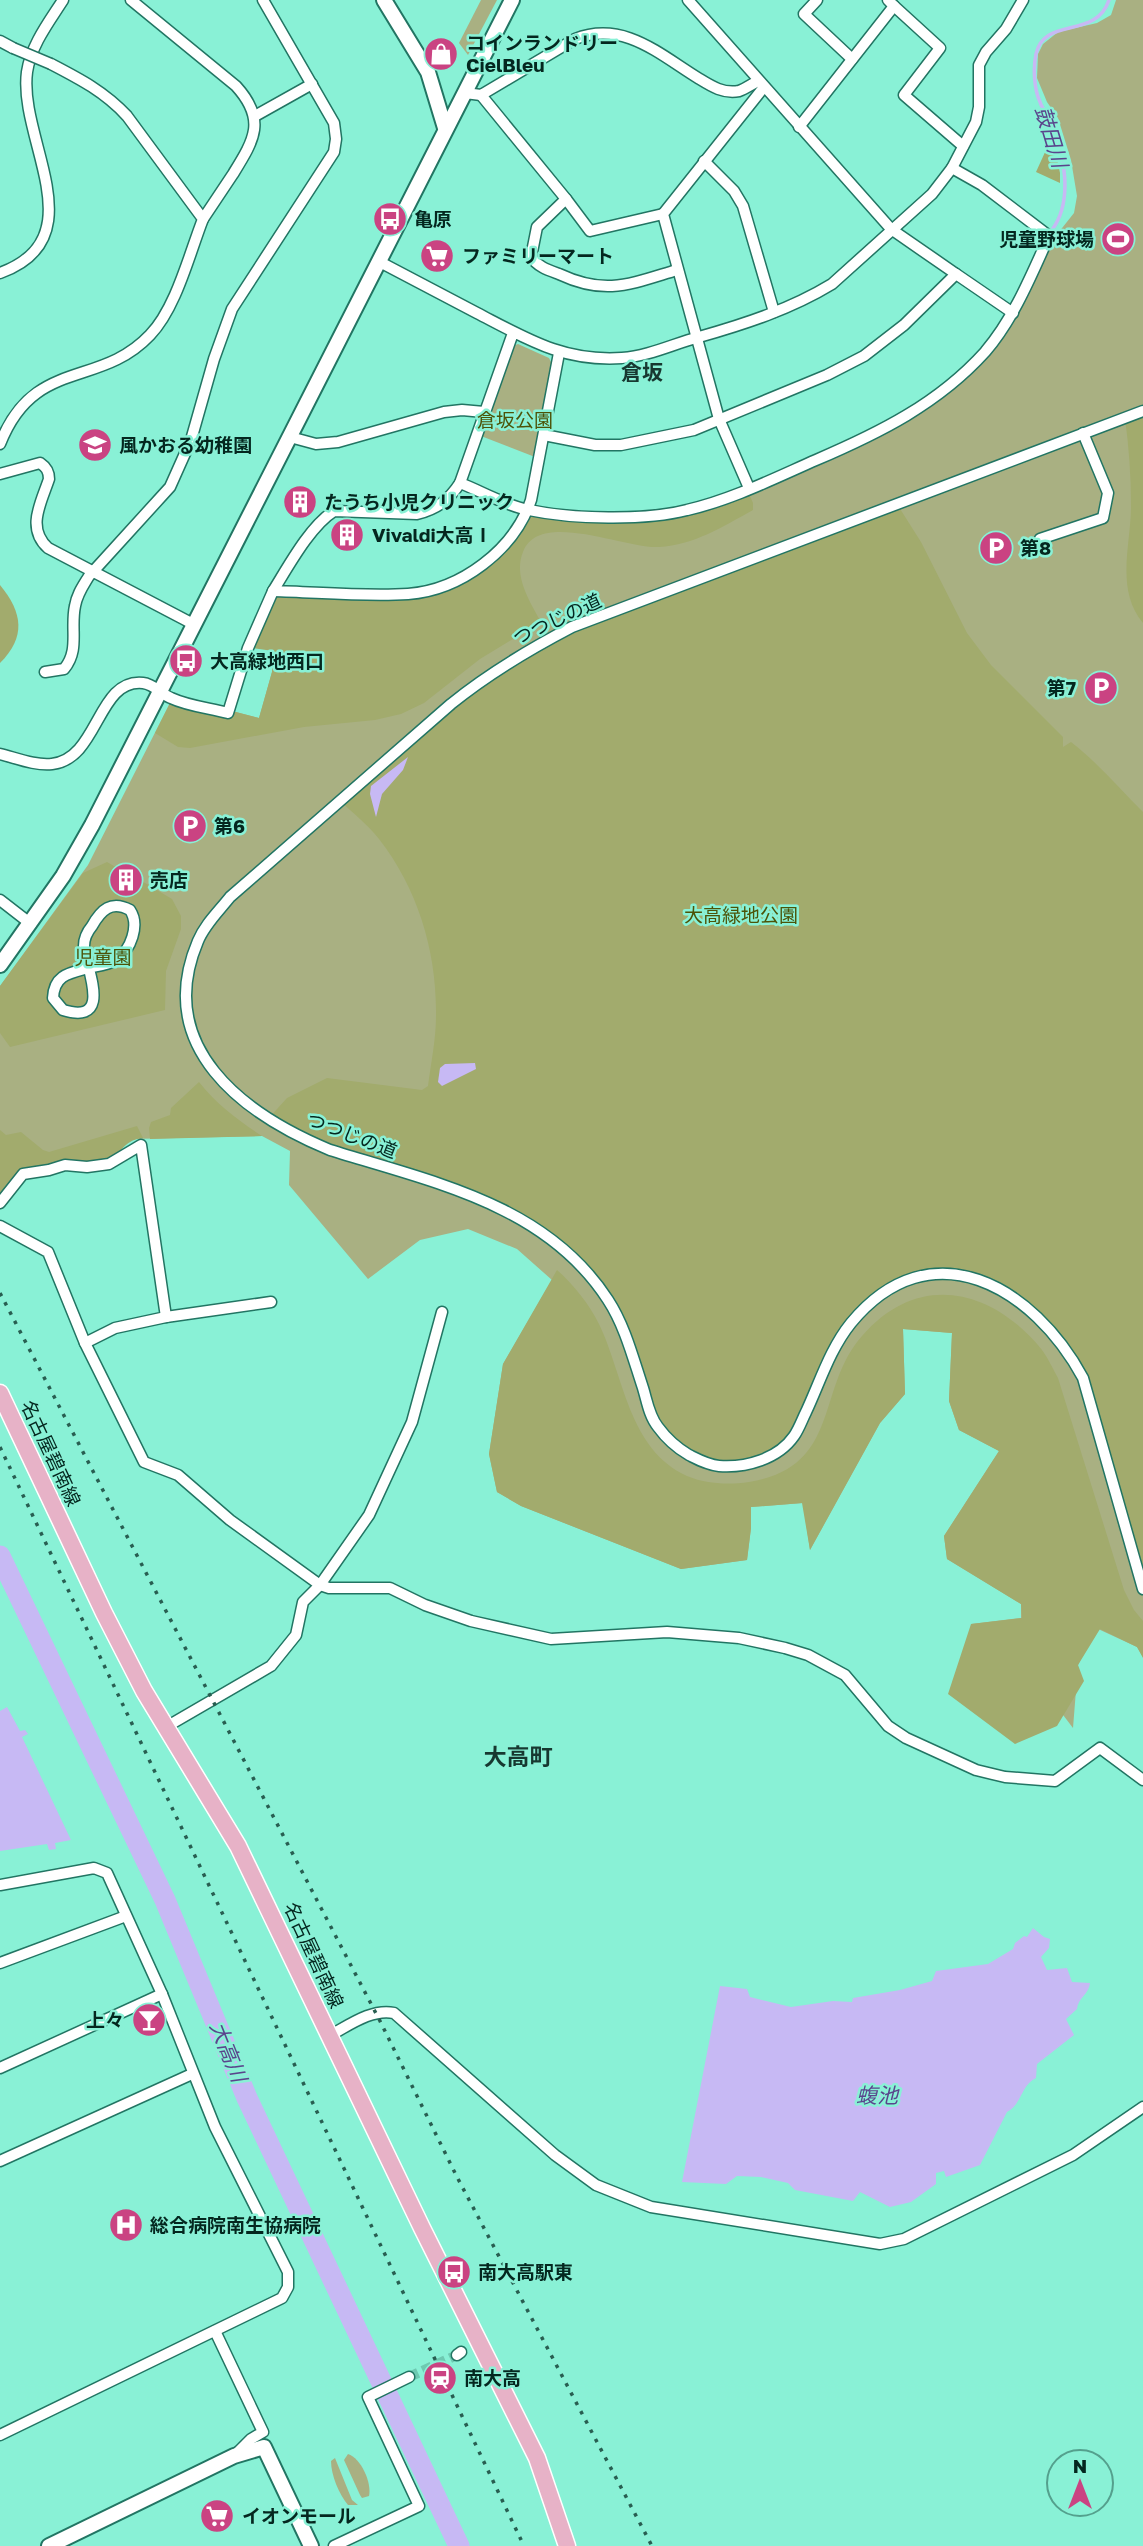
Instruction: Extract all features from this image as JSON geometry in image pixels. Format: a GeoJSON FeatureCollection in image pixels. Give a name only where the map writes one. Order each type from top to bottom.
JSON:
{"type":"FeatureCollection","features":[{"type":"Feature","properties":{"kind":"main road","name":"名古屋碧南線"},"geometry":{"type":"LineString","coordinates":[[0,1393],[144,1691],[238,1846],[537,2458],[567,2546]]}},
{"type":"Feature","properties":{"kind":"street"},"geometry":{"type":"LineString","coordinates":[[0,273],[24,262],[37,248],[47,229],[49,198],[27,96],[27,72],[39,38],[62,0]]}},
{"type":"Feature","properties":{"kind":"street"},"geometry":{"type":"LineString","coordinates":[[0,444],[18,408],[38,391],[54,381],[120,357],[149,336],[162,319],[173,297],[203,219],[248,150],[254,136],[255,116],[248,101],[236,86],[131,0]]}},
{"type":"Feature","properties":{"kind":"street"},"geometry":{"type":"LineString","coordinates":[[45,672],[64,669],[72,660],[75,648],[73,619],[79,592],[170,487],[191,440],[214,359],[232,309],[330,160],[336,139],[334,123],[262,0]]}},
{"type":"Feature","properties":{"kind":"street"},"geometry":{"type":"LineString","coordinates":[[384,0],[428,72],[445,128]]}},
{"type":"Feature","properties":{"kind":"street"},"geometry":{"type":"LineString","coordinates":[[0,964],[75,856],[162,692],[512,0]]}},
{"type":"Feature","properties":{"kind":"street"},"geometry":{"type":"LineString","coordinates":[[688,0],[891,229],[1013,313]]}},
{"type":"Feature","properties":{"kind":"street"},"geometry":{"type":"LineString","coordinates":[[817,0],[804,14],[852,59]]}},
{"type":"Feature","properties":{"kind":"street"},"geometry":{"type":"LineString","coordinates":[[378,261],[513,332],[559,353],[583,358],[623,358],[647,354],[799,303],[832,285],[932,194],[952,168],[971,135],[977,114],[979,65],[986,52],[1006,29],[1023,0]]}},
{"type":"Feature","properties":{"kind":"street"},"geometry":{"type":"LineString","coordinates":[[799,127],[891,3],[940,48],[904,95],[963,146]]}},
{"type":"Feature","properties":{"kind":"street"},"geometry":{"type":"LineString","coordinates":[[465,93],[481,95],[575,39],[590,33],[609,32],[635,40],[722,91],[741,91],[761,84]]}},
{"type":"Feature","properties":{"kind":"street"},"geometry":{"type":"LineString","coordinates":[[0,41],[92,85],[114,101],[203,219]]}},
{"type":"Feature","properties":{"kind":"street"},"geometry":{"type":"LineString","coordinates":[[255,116],[312,83]]}},
{"type":"Feature","properties":{"kind":"street"},"geometry":{"type":"LineString","coordinates":[[481,95],[590,231],[663,214],[761,84]]}},
{"type":"Feature","properties":{"kind":"street"},"geometry":{"type":"LineString","coordinates":[[704,161],[726,181],[743,206],[774,312]]}},
{"type":"Feature","properties":{"kind":"street"},"geometry":{"type":"LineString","coordinates":[[460,482],[527,510],[628,517],[664,516],[691,510],[749,488],[866,439],[916,411],[950,386],[978,359],[1013,313],[1049,236],[982,185],[952,168]]}},
{"type":"Feature","properties":{"kind":"street"},"geometry":{"type":"LineString","coordinates":[[566,199],[537,227],[531,257],[536,264],[579,284],[598,287],[630,284],[677,270]]}},
{"type":"Feature","properties":{"kind":"street"},"geometry":{"type":"LineString","coordinates":[[663,214],[719,419],[749,488]]}},
{"type":"Feature","properties":{"kind":"street"},"geometry":{"type":"LineString","coordinates":[[544,435],[594,445],[621,445],[694,430],[864,356],[904,325],[956,274]]}},
{"type":"Feature","properties":{"kind":"street"},"geometry":{"type":"LineString","coordinates":[[0,754],[44,764],[65,760],[83,747],[114,693],[135,683],[144,683],[170,698],[228,713],[248,648],[273,591],[303,545],[327,516],[334,512],[417,514],[427,512],[446,501],[460,482],[513,332]]}},
{"type":"Feature","properties":{"kind":"street"},"geometry":{"type":"LineString","coordinates":[[273,591],[408,594],[439,587],[467,575],[494,555],[527,510],[559,353]]}},
{"type":"Feature","properties":{"kind":"street","name":"つつじの道"},"geometry":{"type":"LineString","coordinates":[[1143,411],[572,627],[523,652],[483,678],[230,897],[198,940],[189,971],[186,1003],[191,1030],[204,1060],[214,1073],[263,1116],[330,1150],[493,1203],[530,1225],[573,1257],[590,1275],[621,1324],[656,1426],[683,1451],[703,1462],[718,1466],[743,1465],[763,1460],[782,1449],[795,1436],[830,1356],[850,1325],[868,1304],[890,1288],[918,1276],[940,1273],[962,1275],[987,1283],[1007,1294],[1035,1313],[1052,1331],[1083,1378],[1143,1589]]}},
{"type":"Feature","properties":{"kind":"street"},"geometry":{"type":"LineString","coordinates":[[290,437],[304,442],[326,443],[444,412],[484,412]]}},
{"type":"Feature","properties":{"kind":"street"},"geometry":{"type":"LineString","coordinates":[[1040,539],[1102,518],[1108,493],[1083,433]]}},
{"type":"Feature","properties":{"kind":"street"},"geometry":{"type":"LineString","coordinates":[[0,474],[31,464],[40,463],[46,467],[49,479],[35,530],[41,541],[48,548],[195,625]]}},
{"type":"Feature","properties":{"kind":"street"},"geometry":{"type":"LineString","coordinates":[[0,900],[31,923]]}},
{"type":"Feature","properties":{"kind":"street"},"geometry":{"type":"LineString","coordinates":[[88,968],[61,976],[56,982],[53,998],[63,1010],[79,1013],[87,1009],[92,1002],[94,985],[88,968],[84,949],[85,937],[102,910],[113,906],[130,910],[134,917],[135,930],[120,957],[107,964],[88,968]]}},
{"type":"Feature","properties":{"kind":"street"},"geometry":{"type":"LineString","coordinates":[[0,1203],[23,1174],[65,1165],[87,1167],[109,1164],[141,1146],[166,1317]]}},
{"type":"Feature","properties":{"kind":"street"},"geometry":{"type":"LineString","coordinates":[[0,1226],[48,1252],[85,1343],[144,1462],[178,1475],[230,1520],[320,1585],[330,1588],[390,1588],[425,1605],[471,1621],[551,1639],[667,1632],[739,1638],[785,1648],[808,1655],[845,1675],[888,1726],[906,1738],[976,1770],[1005,1777],[1055,1781],[1100,1748],[1143,1780]]}},
{"type":"Feature","properties":{"kind":"street"},"geometry":{"type":"LineString","coordinates":[[85,1343],[115,1328],[166,1317],[271,1302]]}},
{"type":"Feature","properties":{"kind":"street"},"geometry":{"type":"LineString","coordinates":[[166,1727],[271,1666],[296,1635],[303,1602],[320,1585],[369,1515],[412,1422],[442,1312]]}},
{"type":"Feature","properties":{"kind":"street"},"geometry":{"type":"LineString","coordinates":[[0,1885],[94,1868],[107,1873],[162,1994],[215,2127],[288,2272],[288,2287],[282,2298],[0,2435]]}},
{"type":"Feature","properties":{"kind":"street"},"geometry":{"type":"LineString","coordinates":[[0,1963],[125,1916]]}},
{"type":"Feature","properties":{"kind":"street"},"geometry":{"type":"LineString","coordinates":[[0,2068],[162,1994]]}},
{"type":"Feature","properties":{"kind":"street"},"geometry":{"type":"LineString","coordinates":[[329,2036],[373,2014],[394,2012],[555,2155],[596,2186],[625,2198],[650,2207],[880,2244],[904,2239],[1073,2155],[1143,2107]]}},
{"type":"Feature","properties":{"kind":"street"},"geometry":{"type":"LineString","coordinates":[[0,2161],[192,2074]]}},
{"type":"Feature","properties":{"kind":"street"},"geometry":{"type":"LineString","coordinates":[[215,2331],[263,2432],[251,2439],[234,2456]]}},
{"type":"Feature","properties":{"kind":"street"},"geometry":{"type":"LineString","coordinates":[[334,2546],[419,2507],[368,2397],[409,2377]]}},
{"type":"Feature","properties":{"kind":"street"},"geometry":{"type":"LineString","coordinates":[[49,2546],[234,2456],[264,2447],[311,2546]]}},
{"type":"Feature","properties":{"kind":"green space"},"geometry":{"type":"Polygon","coordinates":[[[481,0],[497,0],[468,55],[459,43],[481,0]]]}},
{"type":"Feature","properties":{"kind":"green space","name":"大高緑地公園"},"geometry":{"type":"Polygon","coordinates":[[[1116,0],[1143,0],[1143,1657],[1137,1647],[1096,1628],[1078,1665],[1073,1728],[1057,1707],[971,1624],[1021,1618],[1021,1604],[947,1559],[944,1536],[999,1451],[959,1430],[949,1401],[952,1333],[903,1329],[905,1394],[880,1423],[810,1550],[803,1503],[751,1507],[747,1560],[681,1569],[521,1506],[497,1492],[489,1454],[503,1364],[552,1280],[517,1249],[468,1229],[420,1240],[368,1279],[289,1185],[290,1151],[262,1136],[131,1139],[111,1159],[21,1169],[0,1196],[0,986],[88,865],[170,703],[229,719],[232,711],[259,718],[272,672],[273,651],[435,592],[517,535],[664,520],[695,513],[757,490],[875,439],[947,395],[980,363],[1013,322],[1051,242],[1074,213],[1077,196],[1071,160],[1058,118],[1047,102],[1037,78],[1038,54],[1043,44],[1058,32],[1097,23],[1111,15],[1116,0]]]}},
{"type":"Feature","properties":{"kind":"green space"},"geometry":{"type":"Polygon","coordinates":[[[1046,150],[1056,154],[1060,183],[1036,172],[1046,150]]]}},
{"type":"Feature","properties":{"kind":"green space","name":"倉坂公園"},"geometry":{"type":"Polygon","coordinates":[[[518,344],[549,358],[552,364],[535,457],[481,436],[513,346],[518,344]]]}},
{"type":"Feature","properties":{"kind":"green space"},"geometry":{"type":"Polygon","coordinates":[[[1143,411],[1143,623],[1134,610],[1127,581],[1131,495],[1125,418],[1143,411]]]}},
{"type":"Feature","properties":{"kind":"green space"},"geometry":{"type":"Polygon","coordinates":[[[742,495],[750,496],[753,510],[708,534],[672,546],[644,546],[564,532],[546,533],[532,540],[523,552],[520,570],[524,589],[541,622],[480,659],[424,703],[401,714],[375,720],[304,727],[190,748],[178,747],[155,733],[170,703],[229,719],[232,711],[259,718],[272,672],[273,651],[252,648],[273,597],[451,587],[534,514],[600,521],[649,521],[695,512],[742,495]]]}},
{"type":"Feature","properties":{"kind":"green space"},"geometry":{"type":"Polygon","coordinates":[[[897,504],[921,542],[967,633],[991,665],[1063,737],[1063,747],[1071,742],[1143,812],[1143,1589],[1089,1394],[1052,1331],[987,1283],[940,1273],[890,1288],[850,1325],[782,1449],[742,1465],[703,1462],[656,1426],[621,1324],[590,1275],[509,1212],[330,1150],[268,1119],[287,1098],[327,1078],[422,1090],[428,1086],[436,1016],[433,968],[422,922],[405,879],[393,858],[375,834],[340,801],[451,703],[572,627],[897,504]]]}},
{"type":"Feature","properties":{"kind":"green space"},"geometry":{"type":"Polygon","coordinates":[[[0,585],[13,605],[18,625],[14,644],[0,663],[0,585]]]}},
{"type":"Feature","properties":{"kind":"green space","name":"児童園"},"geometry":{"type":"Polygon","coordinates":[[[107,862],[119,869],[114,880],[133,891],[140,880],[172,899],[181,916],[181,929],[166,971],[165,1010],[10,1047],[0,1033],[0,986],[83,873],[107,862]]]}},
{"type":"Feature","properties":{"kind":"green space"},"geometry":{"type":"Polygon","coordinates":[[[199,1082],[228,1112],[262,1136],[150,1139],[151,1122],[170,1115],[171,1108],[199,1082]]]}},
{"type":"Feature","properties":{"kind":"green space"},"geometry":{"type":"Polygon","coordinates":[[[137,1126],[143,1138],[130,1142],[109,1160],[85,1166],[21,1169],[0,1196],[0,1130],[6,1135],[21,1132],[49,1152],[137,1126]]]}},
{"type":"Feature","properties":{"kind":"green space"},"geometry":{"type":"Polygon","coordinates":[[[557,1270],[591,1309],[608,1344],[630,1409],[652,1448],[667,1464],[687,1476],[717,1483],[749,1482],[779,1474],[799,1460],[813,1443],[823,1423],[847,1357],[862,1336],[884,1315],[907,1302],[930,1296],[954,1295],[978,1301],[1001,1313],[1022,1329],[1042,1350],[1058,1378],[1124,1590],[1143,1621],[1143,1658],[1137,1647],[1100,1629],[1078,1665],[1084,1681],[1057,1726],[1015,1744],[948,1694],[971,1624],[1022,1618],[1021,1604],[947,1559],[944,1536],[999,1451],[959,1430],[949,1401],[952,1333],[903,1329],[905,1394],[880,1423],[810,1550],[802,1503],[751,1507],[747,1560],[681,1569],[521,1506],[497,1492],[489,1454],[503,1364],[557,1270]]]}},
{"type":"Feature","properties":{"kind":"green space"},"geometry":{"type":"Polygon","coordinates":[[[348,2454],[357,2460],[365,2472],[369,2496],[362,2498],[360,2495],[344,2460],[348,2454]]]}},
{"type":"Feature","properties":{"kind":"green space"},"geometry":{"type":"Polygon","coordinates":[[[335,2458],[352,2500],[358,2505],[348,2505],[339,2490],[331,2466],[331,2461],[335,2458]]]}},
{"type":"Feature","properties":{"kind":"water"},"geometry":{"type":"Polygon","coordinates":[[[408,757],[403,770],[382,794],[376,817],[370,794],[371,786],[408,757]]]}},
{"type":"Feature","properties":{"kind":"water"},"geometry":{"type":"Polygon","coordinates":[[[475,1063],[476,1069],[442,1086],[438,1082],[440,1068],[445,1064],[475,1063]]]}},
{"type":"Feature","properties":{"kind":"water"},"geometry":{"type":"Polygon","coordinates":[[[7,1707],[20,1731],[25,1730],[28,1734],[22,1737],[71,1840],[55,1843],[56,1849],[49,1850],[47,1844],[0,1851],[0,1711],[7,1707]]]}},
{"type":"Feature","properties":{"kind":"water","name":"蝮池"},"geometry":{"type":"Polygon","coordinates":[[[1033,1928],[1050,1939],[1049,1948],[1041,1957],[1047,1970],[1067,1968],[1072,1982],[1090,1983],[1077,2009],[1066,2019],[1074,2035],[1037,2064],[1036,2078],[1027,2085],[1016,2104],[1007,2112],[980,2165],[946,2177],[944,2171],[936,2173],[936,2184],[911,2202],[890,2207],[860,2192],[853,2201],[795,2190],[788,2183],[761,2177],[737,2176],[726,2184],[682,2182],[720,1986],[747,1989],[750,1997],[791,2007],[833,2001],[852,2002],[853,1998],[932,1981],[936,1971],[988,1964],[1013,1949],[1015,1943],[1024,1936],[1027,1937],[1033,1928]]]}},
{"type":"Feature","properties":{"kind":"waterway","name":"鼓田川"},"geometry":{"type":"LineString","coordinates":[[1052,230],[1063,205],[1065,177],[1056,134],[1036,91],[1036,54],[1041,42],[1049,35],[1093,20],[1109,0]]}},
{"type":"Feature","properties":{"kind":"waterway","name":"大高川"},"geometry":{"type":"LineString","coordinates":[[0,1556],[165,1900],[247,2098],[459,2546]]}},
{"type":"Feature","properties":{"kind":"tunnel"},"geometry":{"type":"LineString","coordinates":[[409,2377],[457,2355]]}},
{"type":"Feature","properties":{"kind":"railway"},"geometry":{"type":"LineString","coordinates":[[0,1293],[380,2021],[457,2177],[652,2546]]}},
{"type":"Feature","properties":{"kind":"railway"},"geometry":{"type":"LineString","coordinates":[[0,1447],[524,2546]]}},
{"type":"Feature","properties":{"kind":"place","name":"コインランドリー CielBleu"},"geometry":{"type":"Point","coordinates":[441,54]}},
{"type":"Feature","properties":{"kind":"place","name":"亀原"},"geometry":{"type":"Point","coordinates":[390,219]}},
{"type":"Feature","properties":{"kind":"place","name":"児童野球場"},"geometry":{"type":"Point","coordinates":[1118,239]}},
{"type":"Feature","properties":{"kind":"place","name":"ファミリーマート"},"geometry":{"type":"Point","coordinates":[437,256]}},
{"type":"Feature","properties":{"kind":"place","name":"風かおる幼稚園"},"geometry":{"type":"Point","coordinates":[95,445]}},
{"type":"Feature","properties":{"kind":"place","name":"たうち小児クリニック"},"geometry":{"type":"Point","coordinates":[300,502]}},
{"type":"Feature","properties":{"kind":"place","name":"Vivaldi大高Ⅰ"},"geometry":{"type":"Point","coordinates":[347,535]}},
{"type":"Feature","properties":{"kind":"place","name":"第8"},"geometry":{"type":"Point","coordinates":[996,548]}},
{"type":"Feature","properties":{"kind":"place","name":"大高緑地西口"},"geometry":{"type":"Point","coordinates":[186,661]}},
{"type":"Feature","properties":{"kind":"place","name":"第7"},"geometry":{"type":"Point","coordinates":[1101,688]}},
{"type":"Feature","properties":{"kind":"place","name":"第6"},"geometry":{"type":"Point","coordinates":[190,826]}},
{"type":"Feature","properties":{"kind":"place","name":"売店"},"geometry":{"type":"Point","coordinates":[126,880]}},
{"type":"Feature","properties":{"kind":"place","name":"上々"},"geometry":{"type":"Point","coordinates":[149,2020]}},
{"type":"Feature","properties":{"kind":"place","name":"総合病院南生協病院"},"geometry":{"type":"Point","coordinates":[126,2225]}},
{"type":"Feature","properties":{"kind":"place","name":"南大高駅東"},"geometry":{"type":"Point","coordinates":[454,2272]}},
{"type":"Feature","properties":{"kind":"place","name":"南大高"},"geometry":{"type":"Point","coordinates":[440,2378]}},
{"type":"Feature","properties":{"kind":"place","name":"イオンモール"},"geometry":{"type":"Point","coordinates":[217,2516]}},
{"type":"Feature","properties":{"kind":"district","name":"倉坂"},"geometry":{"type":"Point","coordinates":[642,373]}},
{"type":"Feature","properties":{"kind":"district","name":"大高町"},"geometry":{"type":"Point","coordinates":[518,1757]}}]}
